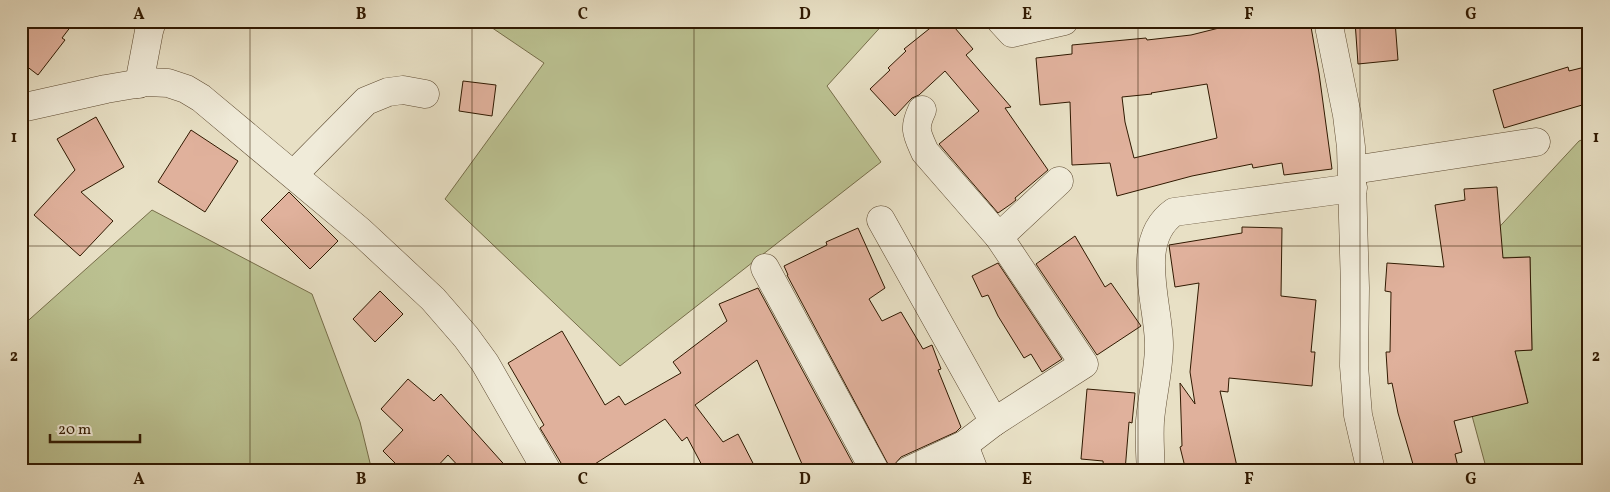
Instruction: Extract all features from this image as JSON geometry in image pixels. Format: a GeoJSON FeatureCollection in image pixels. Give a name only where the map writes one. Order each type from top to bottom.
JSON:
{"type":"FeatureCollection","features":[{"type":"Feature","properties":{"kind":"street"},"geometry":{"type":"LineString","coordinates":[[139,84],[152,21]]}},
{"type":"Feature","properties":{"kind":"street"},"geometry":{"type":"LineString","coordinates":[[1000,21],[1012,33],[1064,21]]}},
{"type":"Feature","properties":{"kind":"street"},"geometry":{"type":"LineString","coordinates":[[1328,21],[1347,115],[1353,179],[1354,366],[1358,416],[1371,471]]}},
{"type":"Feature","properties":{"kind":"street"},"geometry":{"type":"LineString","coordinates":[[21,108],[147,82],[168,84],[186,89],[225,116],[294,174],[402,268],[433,299],[485,363],[547,471]]}},
{"type":"Feature","properties":{"kind":"street"},"geometry":{"type":"LineString","coordinates":[[294,174],[366,101],[388,92],[403,90],[425,94]]}},
{"type":"Feature","properties":{"kind":"street"},"geometry":{"type":"LineString","coordinates":[[908,471],[964,445],[994,422],[1084,364],[998,237],[924,152],[917,135],[916,122],[922,110]]}},
{"type":"Feature","properties":{"kind":"street"},"geometry":{"type":"LineString","coordinates":[[1151,471],[1150,422],[1159,346],[1150,270],[1154,242],[1158,229],[1164,219],[1174,212],[1353,179],[1536,142]]}},
{"type":"Feature","properties":{"kind":"street"},"geometry":{"type":"LineString","coordinates":[[998,237],[1059,181]]}},
{"type":"Feature","properties":{"kind":"street"},"geometry":{"type":"LineString","coordinates":[[881,220],[994,422]]}},
{"type":"Feature","properties":{"kind":"street"},"geometry":{"type":"LineString","coordinates":[[765,268],[875,471]]}},
{"type":"Feature","properties":{"kind":"street"},"geometry":{"type":"LineString","coordinates":[[964,445],[974,471]]}},
{"type":"Feature","properties":{"kind":"green space"},"geometry":{"type":"Polygon","coordinates":[[[482,21],[886,21],[827,86],[881,162],[620,366],[445,199],[544,63],[482,21]]]}},
{"type":"Feature","properties":{"kind":"green space"},"geometry":{"type":"Polygon","coordinates":[[[1589,137],[1589,471],[1487,471],[1455,353],[1478,250],[1579,141],[1589,137]],[[1530,257],[1482,258],[1483,352],[1532,350],[1530,257]],[[1518,361],[1474,371],[1528,403],[1518,361]]]}},
{"type":"Feature","properties":{"kind":"green space"},"geometry":{"type":"Polygon","coordinates":[[[152,210],[312,294],[360,422],[372,471],[21,471],[21,327],[152,210]]]}},
{"type":"Feature","properties":{"kind":"building"},"geometry":{"type":"Polygon","coordinates":[[[21,21],[75,21],[62,38],[65,40],[38,75],[21,62],[21,21]]]}},
{"type":"Feature","properties":{"kind":"building"},"geometry":{"type":"Polygon","coordinates":[[[939,21],[949,21],[973,49],[966,55],[1011,107],[1005,108],[1048,170],[1015,198],[1016,200],[998,213],[939,144],[979,111],[945,71],[919,95],[912,98],[895,116],[870,89],[890,70],[888,68],[906,51],[904,49],[939,21]]]}},
{"type":"Feature","properties":{"kind":"building"},"geometry":{"type":"Polygon","coordinates":[[[1238,21],[1310,21],[1332,169],[1284,175],[1282,163],[1253,168],[1252,164],[1192,176],[1117,196],[1110,163],[1072,165],[1070,102],[1040,105],[1036,58],[1072,54],[1072,45],[1191,35],[1219,28],[1219,26],[1238,21]],[[1207,84],[1152,94],[1122,97],[1125,122],[1134,158],[1217,138],[1207,84]]]}},
{"type":"Feature","properties":{"kind":"building"},"geometry":{"type":"Polygon","coordinates":[[[1355,21],[1395,21],[1398,60],[1358,64],[1355,21]]]}},
{"type":"Feature","properties":{"kind":"building"},"geometry":{"type":"Polygon","coordinates":[[[1589,66],[1589,103],[1504,128],[1493,90],[1568,67],[1569,71],[1589,66]]]}},
{"type":"Feature","properties":{"kind":"building"},"geometry":{"type":"Polygon","coordinates":[[[463,81],[496,85],[492,116],[459,111],[463,81]]]}},
{"type":"Feature","properties":{"kind":"building"},"geometry":{"type":"Polygon","coordinates":[[[96,117],[124,167],[81,192],[113,221],[80,256],[34,215],[75,170],[57,139],[96,117]]]}},
{"type":"Feature","properties":{"kind":"building"},"geometry":{"type":"Polygon","coordinates":[[[191,130],[238,161],[205,212],[158,182],[191,130]]]}},
{"type":"Feature","properties":{"kind":"building"},"geometry":{"type":"Polygon","coordinates":[[[1497,187],[1503,258],[1530,257],[1532,350],[1515,351],[1528,403],[1454,421],[1462,452],[1455,454],[1459,471],[1415,471],[1398,413],[1392,383],[1388,384],[1386,352],[1390,352],[1391,292],[1385,291],[1387,263],[1444,267],[1435,205],[1465,200],[1464,189],[1497,187]]]}},
{"type":"Feature","properties":{"kind":"building"},"geometry":{"type":"Polygon","coordinates":[[[289,192],[338,241],[310,269],[261,220],[289,192]]]}},
{"type":"Feature","properties":{"kind":"building"},"geometry":{"type":"Polygon","coordinates":[[[1242,227],[1282,228],[1281,296],[1316,300],[1311,352],[1315,352],[1312,386],[1229,378],[1228,392],[1220,391],[1238,471],[1186,471],[1180,447],[1182,446],[1180,383],[1195,404],[1190,372],[1199,283],[1175,287],[1169,245],[1242,233],[1242,227]]]}},
{"type":"Feature","properties":{"kind":"building"},"geometry":{"type":"Polygon","coordinates":[[[858,228],[885,288],[869,299],[882,321],[901,312],[923,349],[932,345],[941,369],[938,370],[961,427],[956,432],[901,457],[894,465],[889,466],[787,275],[784,266],[827,245],[826,242],[858,228]]]}},
{"type":"Feature","properties":{"kind":"building"},"geometry":{"type":"Polygon","coordinates":[[[1075,236],[1105,287],[1111,283],[1141,326],[1097,355],[1036,264],[1075,236]]]}},
{"type":"Feature","properties":{"kind":"building"},"geometry":{"type":"Polygon","coordinates":[[[998,263],[1062,359],[1042,372],[1031,354],[1024,358],[998,316],[988,295],[982,297],[972,276],[998,263]]]}},
{"type":"Feature","properties":{"kind":"building"},"geometry":{"type":"Polygon","coordinates":[[[758,288],[857,471],[805,471],[757,360],[695,405],[723,442],[738,434],[757,471],[705,471],[687,437],[682,441],[665,419],[584,471],[563,471],[561,463],[540,428],[544,425],[508,363],[562,331],[605,405],[619,396],[625,405],[681,373],[673,362],[727,321],[719,304],[758,288]]]}},
{"type":"Feature","properties":{"kind":"building"},"geometry":{"type":"Polygon","coordinates":[[[380,291],[403,314],[375,342],[353,319],[380,291]]]}},
{"type":"Feature","properties":{"kind":"building"},"geometry":{"type":"Polygon","coordinates":[[[408,379],[434,401],[441,394],[510,471],[463,471],[448,455],[433,471],[403,471],[383,451],[403,430],[381,409],[408,379]]]}},
{"type":"Feature","properties":{"kind":"building"},"geometry":{"type":"Polygon","coordinates":[[[1087,389],[1135,393],[1132,423],[1129,422],[1125,471],[1104,471],[1103,461],[1081,459],[1087,389]]]}}]}
